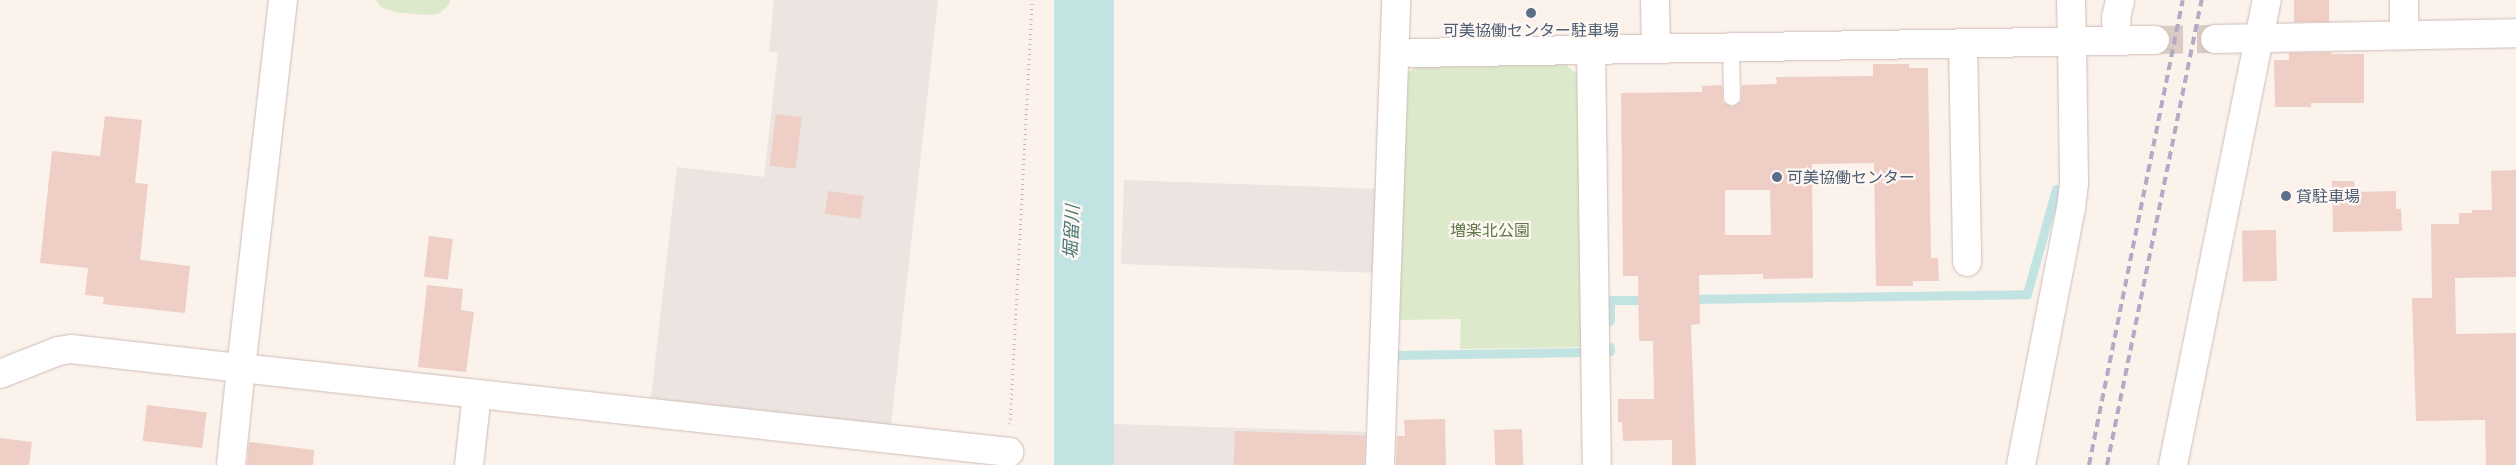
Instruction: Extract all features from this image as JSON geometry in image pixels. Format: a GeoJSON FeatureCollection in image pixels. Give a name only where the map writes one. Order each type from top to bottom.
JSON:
{"type":"FeatureCollection","features":[{"type":"Feature","properties":{"kind":"street"},"geometry":{"type":"LineString","coordinates":[[231,465],[283,0]]}},
{"type":"Feature","properties":{"kind":"street"},"geometry":{"type":"LineString","coordinates":[[1380,465],[1396,0]]}},
{"type":"Feature","properties":{"kind":"street"},"geometry":{"type":"LineString","coordinates":[[1655,0],[1656,49]]}},
{"type":"Feature","properties":{"kind":"street"},"geometry":{"type":"LineString","coordinates":[[2021,465],[2071,208],[2074,183],[2071,0]]}},
{"type":"Feature","properties":{"kind":"street"},"geometry":{"type":"LineString","coordinates":[[2117,41],[2116,18],[2120,0]]}},
{"type":"Feature","properties":{"kind":"street"},"geometry":{"type":"LineString","coordinates":[[2173,465],[2267,0]]}},
{"type":"Feature","properties":{"kind":"street"},"geometry":{"type":"LineString","coordinates":[[2404,0],[2404,35]]}},
{"type":"Feature","properties":{"kind":"street"},"geometry":{"type":"LineString","coordinates":[[2215,39],[2516,33]]}},
{"type":"Feature","properties":{"kind":"street"},"geometry":{"type":"LineString","coordinates":[[1412,52],[2155,40]]}},
{"type":"Feature","properties":{"kind":"street"},"geometry":{"type":"LineString","coordinates":[[1963,44],[1967,262]]}},
{"type":"Feature","properties":{"kind":"street"},"geometry":{"type":"LineString","coordinates":[[1591,50],[1598,465]]}},
{"type":"Feature","properties":{"kind":"street"},"geometry":{"type":"LineString","coordinates":[[0,374],[58,351],[71,349],[1009,452]]}},
{"type":"Feature","properties":{"kind":"street"},"geometry":{"type":"LineString","coordinates":[[468,465],[476,394]]}},
{"type":"Feature","properties":{"kind":"lane"},"geometry":{"type":"LineString","coordinates":[[1731,47],[1732,97]]}},
{"type":"Feature","properties":{"kind":"path"},"geometry":{"type":"LineString","coordinates":[[1009,452],[1032,0]]}},
{"type":"Feature","properties":{"kind":"shaded area"},"geometry":{"type":"Polygon","coordinates":[[[774,0],[938,0],[891,425],[651,398],[677,167],[764,177],[778,53],[769,51],[774,0]]]}},
{"type":"Feature","properties":{"kind":"shaded area"},"geometry":{"type":"Polygon","coordinates":[[[1124,180],[1381,189],[1378,273],[1121,264],[1124,180]]]}},
{"type":"Feature","properties":{"kind":"shaded area"},"geometry":{"type":"Polygon","coordinates":[[[1114,424],[1373,432],[1372,465],[1112,465],[1114,424]]]}},
{"type":"Feature","properties":{"kind":"green space"},"geometry":{"type":"Polygon","coordinates":[[[376,0],[451,0],[448,6],[438,14],[425,15],[394,12],[381,7],[376,0]]]}},
{"type":"Feature","properties":{"kind":"green space","name":"増楽北公園"},"geometry":{"type":"Polygon","coordinates":[[[1566,65],[1581,78],[1585,347],[1460,349],[1461,319],[1393,320],[1401,81],[1414,67],[1566,65]]]}},
{"type":"Feature","properties":{"kind":"water","name":"堀留川"},"geometry":{"type":"Polygon","coordinates":[[[1054,0],[1114,0],[1114,465],[1054,465],[1054,0]]]}},
{"type":"Feature","properties":{"kind":"building"},"geometry":{"type":"Polygon","coordinates":[[[2294,0],[2329,0],[2329,22],[2294,22],[2294,0]]]}},
{"type":"Feature","properties":{"kind":"building"},"geometry":{"type":"Polygon","coordinates":[[[2331,52],[2331,54],[2364,54],[2364,103],[2311,103],[2311,107],[2275,107],[2274,60],[2289,60],[2289,53],[2331,52]]]}},
{"type":"Feature","properties":{"kind":"building"},"geometry":{"type":"Polygon","coordinates":[[[1873,64],[1909,64],[1909,68],[1928,68],[1931,258],[1938,258],[1939,281],[1913,281],[1913,286],[1876,286],[1874,163],[1812,164],[1813,278],[1763,279],[1763,274],[1699,275],[1700,324],[1691,325],[1696,465],[1672,465],[1672,440],[1623,441],[1622,422],[1618,422],[1618,399],[1654,399],[1653,341],[1639,341],[1638,276],[1623,276],[1621,93],[1702,92],[1702,86],[1722,85],[1723,102],[1733,107],[1741,101],[1742,85],[1777,84],[1776,77],[1873,76],[1873,64]],[[1725,190],[1725,235],[1771,235],[1770,190],[1725,190]]]}},
{"type":"Feature","properties":{"kind":"building"},"geometry":{"type":"Polygon","coordinates":[[[776,114],[802,117],[795,169],[770,166],[776,114]]]}},
{"type":"Feature","properties":{"kind":"building"},"geometry":{"type":"Polygon","coordinates":[[[105,116],[142,120],[135,183],[148,184],[140,260],[190,266],[185,313],[103,304],[104,297],[85,295],[88,268],[40,263],[52,151],[100,156],[105,116]]]}},
{"type":"Feature","properties":{"kind":"building"},"geometry":{"type":"Polygon","coordinates":[[[2516,170],[2516,277],[2455,278],[2456,334],[2516,333],[2516,465],[2486,465],[2485,420],[2416,421],[2412,298],[2432,298],[2431,224],[2459,224],[2459,213],[2472,213],[2472,210],[2492,210],[2491,171],[2516,170]]]}},
{"type":"Feature","properties":{"kind":"building"},"geometry":{"type":"Polygon","coordinates":[[[2332,181],[2354,181],[2355,192],[2396,191],[2396,209],[2401,209],[2402,231],[2333,232],[2332,181]]]}},
{"type":"Feature","properties":{"kind":"building"},"geometry":{"type":"Polygon","coordinates":[[[828,191],[864,196],[860,219],[825,214],[828,191]]]}},
{"type":"Feature","properties":{"kind":"building"},"geometry":{"type":"Polygon","coordinates":[[[2276,230],[2277,281],[2243,282],[2242,231],[2276,230]]]}},
{"type":"Feature","properties":{"kind":"building"},"geometry":{"type":"Polygon","coordinates":[[[429,236],[453,239],[448,280],[424,277],[429,236]]]}},
{"type":"Feature","properties":{"kind":"building"},"geometry":{"type":"Polygon","coordinates":[[[427,285],[463,289],[461,310],[474,312],[466,372],[418,367],[427,285]]]}},
{"type":"Feature","properties":{"kind":"building"},"geometry":{"type":"Polygon","coordinates":[[[147,405],[207,412],[202,448],[143,441],[147,405]]]}},
{"type":"Feature","properties":{"kind":"building"},"geometry":{"type":"Polygon","coordinates":[[[1445,419],[1446,465],[1396,465],[1397,436],[1405,436],[1404,420],[1445,419]]]}},
{"type":"Feature","properties":{"kind":"building"},"geometry":{"type":"Polygon","coordinates":[[[1522,429],[1523,465],[1495,465],[1494,430],[1522,429]]]}},
{"type":"Feature","properties":{"kind":"building"},"geometry":{"type":"Polygon","coordinates":[[[1235,431],[1365,436],[1364,465],[1234,465],[1235,431]]]}},
{"type":"Feature","properties":{"kind":"building"},"geometry":{"type":"Polygon","coordinates":[[[0,438],[32,442],[29,465],[0,465],[0,438]]]}},
{"type":"Feature","properties":{"kind":"building"},"geometry":{"type":"Polygon","coordinates":[[[249,442],[314,450],[313,465],[247,465],[249,442]]]}},
{"type":"Feature","properties":{"kind":"waterway"},"geometry":{"type":"LineString","coordinates":[[1689,299],[2027,294],[2056,189]]}},
{"type":"Feature","properties":{"kind":"waterway"},"geometry":{"type":"LineString","coordinates":[[1610,321],[1610,300],[1648,300]]}},
{"type":"Feature","properties":{"kind":"waterway"},"geometry":{"type":"LineString","coordinates":[[1394,362],[1394,355],[1581,352]]}},
{"type":"Feature","properties":{"kind":"tunnel"},"geometry":{"type":"LineString","coordinates":[[2155,40],[2215,39]]}},
{"type":"Feature","properties":{"kind":"railway"},"geometry":{"type":"LineString","coordinates":[[2089,465],[2183,0]]}},
{"type":"Feature","properties":{"kind":"railway"},"geometry":{"type":"LineString","coordinates":[[2107,465],[2202,0]]}},
{"type":"Feature","properties":{"kind":"place","name":"可美協働センター駐車場"},"geometry":{"type":"Point","coordinates":[1531,13]}},
{"type":"Feature","properties":{"kind":"place","name":"可美協働センター"},"geometry":{"type":"Point","coordinates":[1777,177]}},
{"type":"Feature","properties":{"kind":"place","name":"貸駐車場"},"geometry":{"type":"Point","coordinates":[2286,196]}}]}
